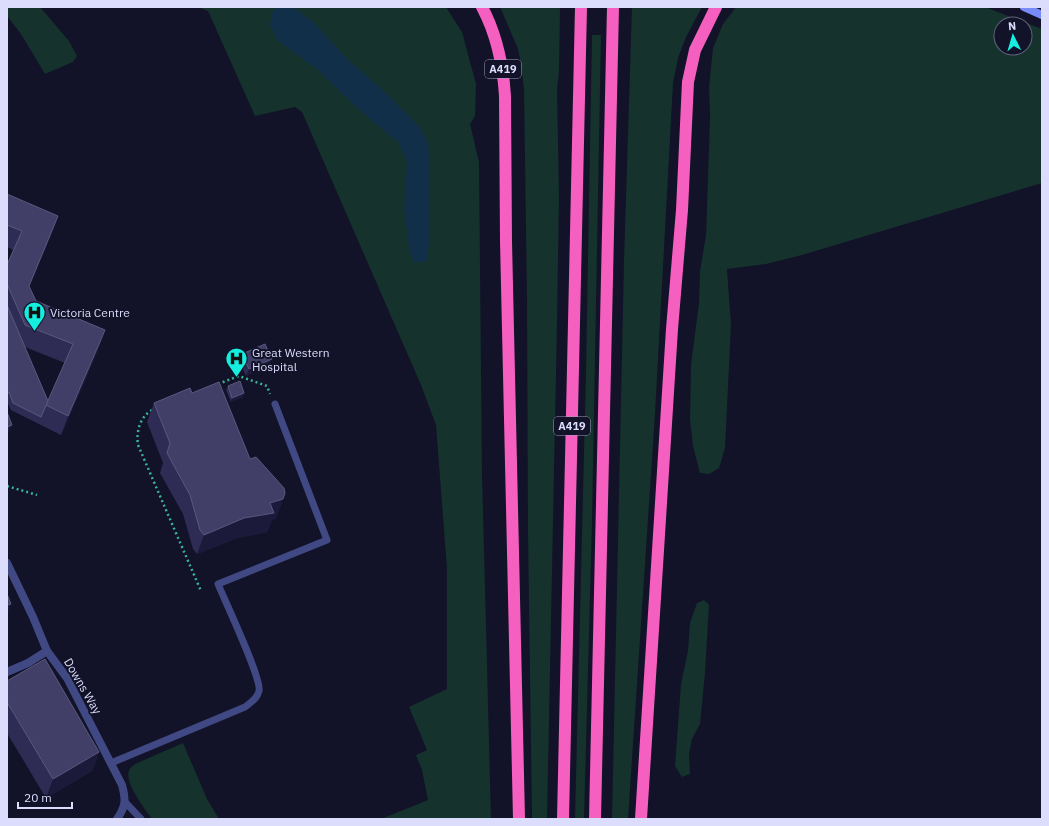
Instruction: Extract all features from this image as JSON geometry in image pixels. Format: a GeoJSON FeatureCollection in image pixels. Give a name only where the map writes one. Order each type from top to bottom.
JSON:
{"type":"FeatureCollection","features":[{"type":"Feature","properties":{"kind":"highway","name":"A419"},"geometry":{"type":"LineString","coordinates":[[482,7],[495,34],[501,55],[505,88],[506,240],[519,819]]}},
{"type":"Feature","properties":{"kind":"highway","name":"A419"},"geometry":{"type":"LineString","coordinates":[[563,819],[581,7]]}},
{"type":"Feature","properties":{"kind":"highway","name":"A419"},"geometry":{"type":"LineString","coordinates":[[595,819],[613,7]]}},
{"type":"Feature","properties":{"kind":"highway"},"geometry":{"type":"LineString","coordinates":[[641,819],[672,329],[682,210],[686,96],[695,50],[716,7]]}},
{"type":"Feature","properties":{"kind":"main road"},"geometry":{"type":"LineString","coordinates":[[1024,7],[1042,15]]}},
{"type":"Feature","properties":{"kind":"street","name":"Downs Way"},"geometry":{"type":"LineString","coordinates":[[7,562],[47,651],[67,678],[122,785],[126,802]]}},
{"type":"Feature","properties":{"kind":"street"},"geometry":{"type":"LineString","coordinates":[[7,672],[28,663],[47,651]]}},
{"type":"Feature","properties":{"kind":"street"},"geometry":{"type":"LineString","coordinates":[[117,819],[123,811],[126,802]]}},
{"type":"Feature","properties":{"kind":"lane"},"geometry":{"type":"LineString","coordinates":[[111,763],[245,707],[255,699],[259,690],[256,673],[218,584],[327,540],[275,404]]}},
{"type":"Feature","properties":{"kind":"lane","name":"Downs Way"},"geometry":{"type":"LineString","coordinates":[[126,802],[141,819]]}},
{"type":"Feature","properties":{"kind":"path"},"geometry":{"type":"LineString","coordinates":[[217,384],[239,376],[267,386],[275,404]]}},
{"type":"Feature","properties":{"kind":"path"},"geometry":{"type":"LineString","coordinates":[[158,408],[150,411],[143,417],[137,437],[138,445],[201,591]]}},
{"type":"Feature","properties":{"kind":"path"},"geometry":{"type":"LineString","coordinates":[[8,485],[37,495]]}},
{"type":"Feature","properties":{"kind":"green space"},"geometry":{"type":"Polygon","coordinates":[[[7,7],[40,7],[69,41],[77,56],[73,62],[45,74],[21,34],[7,16],[7,7]]]}},
{"type":"Feature","properties":{"kind":"green space"},"geometry":{"type":"Polygon","coordinates":[[[198,7],[446,7],[462,32],[476,84],[475,116],[470,124],[479,162],[482,473],[491,819],[381,819],[428,800],[422,770],[416,755],[427,750],[409,707],[447,689],[447,569],[436,425],[421,385],[302,112],[295,107],[255,116],[208,11],[198,7]]]}},
{"type":"Feature","properties":{"kind":"green space"},"geometry":{"type":"Polygon","coordinates":[[[500,7],[560,7],[559,71],[557,89],[559,197],[557,324],[547,819],[532,819],[524,89],[518,49],[500,7]]]}},
{"type":"Feature","properties":{"kind":"green space"},"geometry":{"type":"Polygon","coordinates":[[[632,7],[702,7],[686,37],[678,58],[673,83],[655,414],[628,819],[612,819],[624,260],[632,7]]]}},
{"type":"Feature","properties":{"kind":"green space"},"geometry":{"type":"Polygon","coordinates":[[[736,7],[985,7],[1008,16],[993,16],[993,56],[1033,56],[1033,26],[1042,29],[1042,183],[802,255],[766,264],[727,269],[731,325],[725,448],[719,468],[709,474],[700,473],[693,446],[690,419],[691,365],[699,303],[700,271],[706,235],[710,117],[709,87],[713,48],[723,24],[736,7]]]}},
{"type":"Feature","properties":{"kind":"green space"},"geometry":{"type":"Polygon","coordinates":[[[592,35],[601,35],[592,521],[584,819],[575,819],[586,371],[592,35]]]}},
{"type":"Feature","properties":{"kind":"green space"},"geometry":{"type":"Polygon","coordinates":[[[704,600],[709,605],[700,724],[692,739],[689,754],[690,774],[682,777],[675,766],[681,684],[688,651],[690,623],[697,603],[704,600]]]}},
{"type":"Feature","properties":{"kind":"green space"},"geometry":{"type":"Polygon","coordinates":[[[183,743],[207,799],[219,819],[152,819],[132,788],[128,776],[129,770],[135,764],[183,743]]]}},
{"type":"Feature","properties":{"kind":"water"},"geometry":{"type":"Polygon","coordinates":[[[276,7],[293,7],[312,21],[349,61],[383,90],[418,125],[428,141],[430,164],[430,235],[427,261],[414,263],[410,253],[404,209],[407,163],[399,143],[356,107],[318,70],[277,40],[270,25],[272,14],[276,7]]]}},
{"type":"Feature","properties":{"kind":"building"},"geometry":{"type":"Polygon","coordinates":[[[7,194],[58,216],[29,286],[36,301],[105,330],[68,416],[46,405],[73,344],[25,325],[7,284],[7,265],[22,231],[7,225],[7,194]]]}},
{"type":"Feature","properties":{"kind":"building"},"geometry":{"type":"Polygon","coordinates":[[[7,305],[48,401],[41,417],[13,403],[9,392],[7,393],[7,305]]]}},
{"type":"Feature","properties":{"kind":"building"},"geometry":{"type":"Polygon","coordinates":[[[265,344],[272,359],[249,369],[242,354],[265,344]]]}},
{"type":"Feature","properties":{"kind":"building"},"geometry":{"type":"Polygon","coordinates":[[[240,381],[244,393],[232,398],[228,386],[240,381]]]}},
{"type":"Feature","properties":{"kind":"building"},"geometry":{"type":"Polygon","coordinates":[[[219,382],[250,459],[256,457],[284,488],[285,493],[283,499],[270,503],[274,513],[244,518],[204,535],[200,530],[190,495],[167,453],[170,443],[154,403],[190,388],[192,393],[219,382]]]}},
{"type":"Feature","properties":{"kind":"building"},"geometry":{"type":"Polygon","coordinates":[[[7,412],[12,425],[7,427],[7,412]]]}},
{"type":"Feature","properties":{"kind":"building"},"geometry":{"type":"Polygon","coordinates":[[[7,594],[11,604],[7,605],[7,594]]]}},
{"type":"Feature","properties":{"kind":"building"},"geometry":{"type":"Polygon","coordinates":[[[45,659],[99,752],[53,779],[7,702],[7,681],[45,659]]]}},
{"type":"Feature","properties":{"kind":"place","name":"Victoria Centre"},"geometry":{"type":"Point","coordinates":[35,332]}},
{"type":"Feature","properties":{"kind":"place","name":"Great Western Hospital"},"geometry":{"type":"Point","coordinates":[237,378]}}]}
